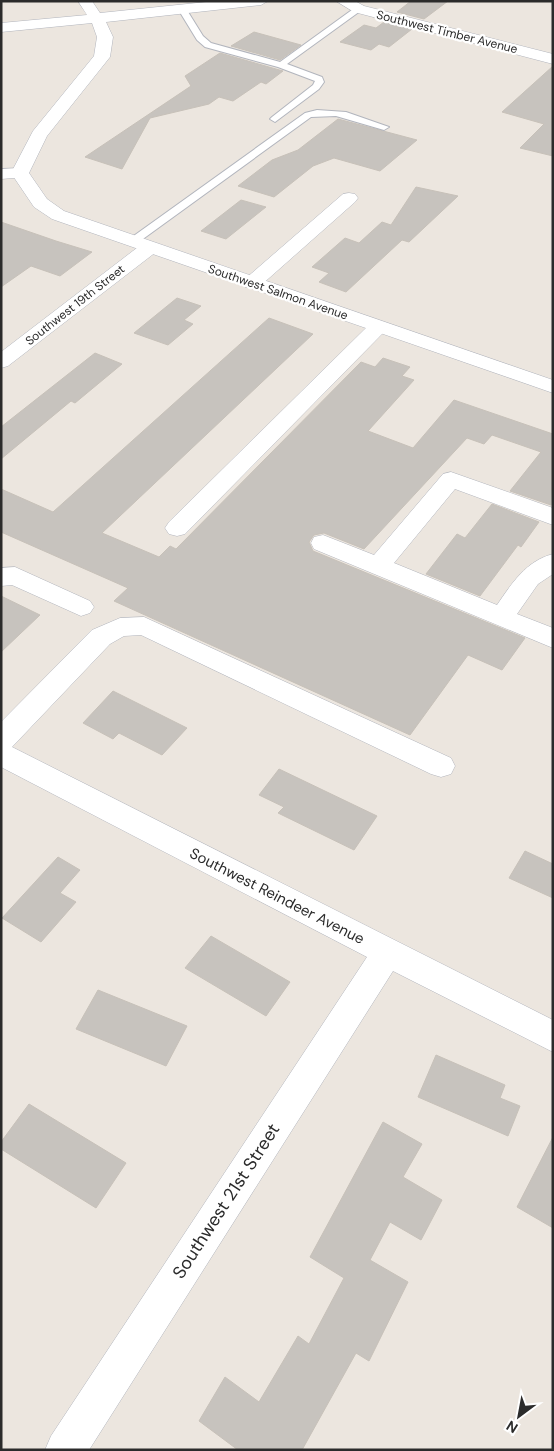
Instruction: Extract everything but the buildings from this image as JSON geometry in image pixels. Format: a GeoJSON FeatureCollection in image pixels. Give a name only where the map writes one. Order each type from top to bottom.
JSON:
{"type":"FeatureCollection","features":[{"type":"Feature","properties":{"kind":"street","name":"Southwest Salmon Avenue"},"geometry":{"type":"LineString","coordinates":[[85,1],[105,37],[102,58],[39,135],[11,173],[40,204],[58,215],[141,245],[553,387]]}},
{"type":"Feature","properties":{"kind":"street"},"geometry":{"type":"LineString","coordinates":[[1,28],[261,1]]}},
{"type":"Feature","properties":{"kind":"street","name":"Southwest Timber Avenue"},"geometry":{"type":"LineString","coordinates":[[343,1],[359,9],[553,59]]}},
{"type":"Feature","properties":{"kind":"street"},"geometry":{"type":"LineString","coordinates":[[534,54],[553,40]]}},
{"type":"Feature","properties":{"kind":"street"},"geometry":{"type":"LineString","coordinates":[[252,283],[349,198]]}},
{"type":"Feature","properties":{"kind":"street","name":"Southwest 19th Street"},"geometry":{"type":"LineString","coordinates":[[1,362],[141,245]]}},
{"type":"Feature","properties":{"kind":"street"},"geometry":{"type":"LineString","coordinates":[[177,528],[378,328]]}},
{"type":"Feature","properties":{"kind":"street"},"geometry":{"type":"LineString","coordinates":[[378,566],[451,479],[553,517]]}},
{"type":"Feature","properties":{"kind":"street"},"geometry":{"type":"LineString","coordinates":[[323,543],[553,638]]}},
{"type":"Feature","properties":{"kind":"street"},"geometry":{"type":"LineString","coordinates":[[502,617],[529,578],[553,562]]}},
{"type":"Feature","properties":{"kind":"street"},"geometry":{"type":"LineString","coordinates":[[1,577],[15,576],[81,607]]}},
{"type":"Feature","properties":{"kind":"street"},"geometry":{"type":"LineString","coordinates":[[1,740],[101,636],[120,626],[144,626],[441,766]]}},
{"type":"Feature","properties":{"kind":"street","name":"Southwest Reindeer Avenue"},"geometry":{"type":"LineString","coordinates":[[1,754],[553,1037]]}},
{"type":"Feature","properties":{"kind":"street","name":"Southwest 21st Street"},"geometry":{"type":"LineString","coordinates":[[65,1450],[387,952]]}},
{"type":"Feature","properties":{"kind":"lane"},"geometry":{"type":"LineString","coordinates":[[182,9],[200,38],[208,45],[281,65],[310,74],[319,79],[320,82],[275,119]]}},
{"type":"Feature","properties":{"kind":"lane"},"geometry":{"type":"LineString","coordinates":[[281,65],[359,9]]}},
{"type":"Feature","properties":{"kind":"lane"},"geometry":{"type":"LineString","coordinates":[[141,245],[308,115],[317,111],[332,112],[384,127]]}}]}
